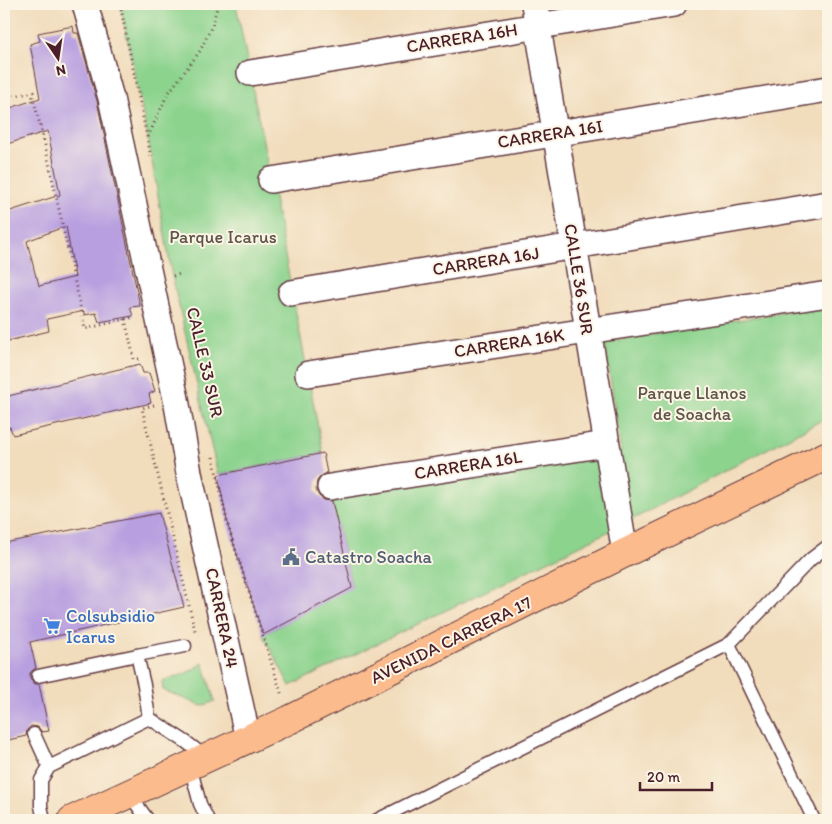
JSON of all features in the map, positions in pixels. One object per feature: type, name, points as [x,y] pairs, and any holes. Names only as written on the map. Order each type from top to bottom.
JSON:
[{"type":"main road","name":"AVENIDA CARRERA 17","points":[[72,820],[289,720],[625,553],[828,456]]},
{"type":"street","name":"CARRERA 24","points":[[85,4],[111,98],[248,739]]},
{"type":"street","name":"CARRERA 16H","points":[[250,73],[536,15],[674,4]]},
{"type":"street","name":"CALLE 36 SUR","points":[[536,15],[625,553]]},
{"type":"street","name":"CARRERA 16I","points":[[271,180],[828,88]]},
{"type":"street","name":"CARRERA 16J","points":[[292,293],[828,204]]},
{"type":"street","name":"CARRERA 16K","points":[[308,374],[828,294]]},
{"type":"street","name":"CARRERA 16L","points":[[330,487],[606,444]]},
{"type":"lane","points":[[377,820],[729,644],[811,559],[828,546]]},
{"type":"lane","points":[[729,644],[814,820]]},
{"type":"lane","points":[[38,676],[185,646]]},
{"type":"lane","points":[[137,655],[149,718],[186,742],[198,762],[200,804],[208,820]]},
{"type":"lane","points":[[44,820],[41,806],[41,780],[49,767],[149,718]]},
{"type":"lane","points":[[34,734],[49,767]]},
{"type":"lane","points":[[129,794],[148,820]]},
{"type":"path","points":[[120,4],[153,166]]},
{"type":"path","points":[[148,138],[167,95],[200,51],[212,26],[218,4]]},
{"type":"path","points":[[4,98],[34,92],[33,97],[46,145],[85,329],[140,316]]},
{"type":"path","points":[[213,454],[228,526],[289,720]]},
{"type":"green space","name":"Parque Icarus","points":[[120,4],[236,4],[323,453],[218,475],[172,276],[148,138]]},
{"type":"green space","name":"Parque Llanos de Soacha","points":[[828,305],[828,417],[620,526],[290,686],[263,635],[352,587],[331,497],[621,452],[605,342]]},
{"type":"green space","points":[[203,663],[215,701],[202,706],[163,690],[162,681],[183,674]]},
{"type":"building","points":[[73,26],[74,33],[78,33],[97,101],[140,306],[130,307],[133,316],[99,322],[96,313],[84,315],[84,311],[47,319],[49,331],[4,342],[4,213],[60,195],[48,131],[4,145],[4,110],[40,98],[30,44],[40,41],[38,33]],"holes":[[[66,226],[75,277],[39,286],[27,241]]]},
{"type":"building","points":[[140,364],[143,373],[149,373],[155,391],[149,394],[151,403],[13,435],[10,427],[4,428],[4,397]]},
{"type":"building","name":"Catastro Soacha","points":[[323,453],[327,473],[317,481],[316,490],[324,500],[332,501],[352,588],[263,635],[228,526],[218,475]]},
{"type":"building","name":"Colsubsidio Icarus","points":[[159,513],[184,607],[30,642],[36,668],[30,673],[30,678],[35,684],[39,684],[49,731],[42,732],[38,727],[31,726],[27,730],[26,736],[4,741],[4,543]]},
{"type":"place","name":"Catastro Soacha","points":[[291,557]]},
{"type":"place","name":"Colsubsidio Icarus","points":[[52,626]]}]
